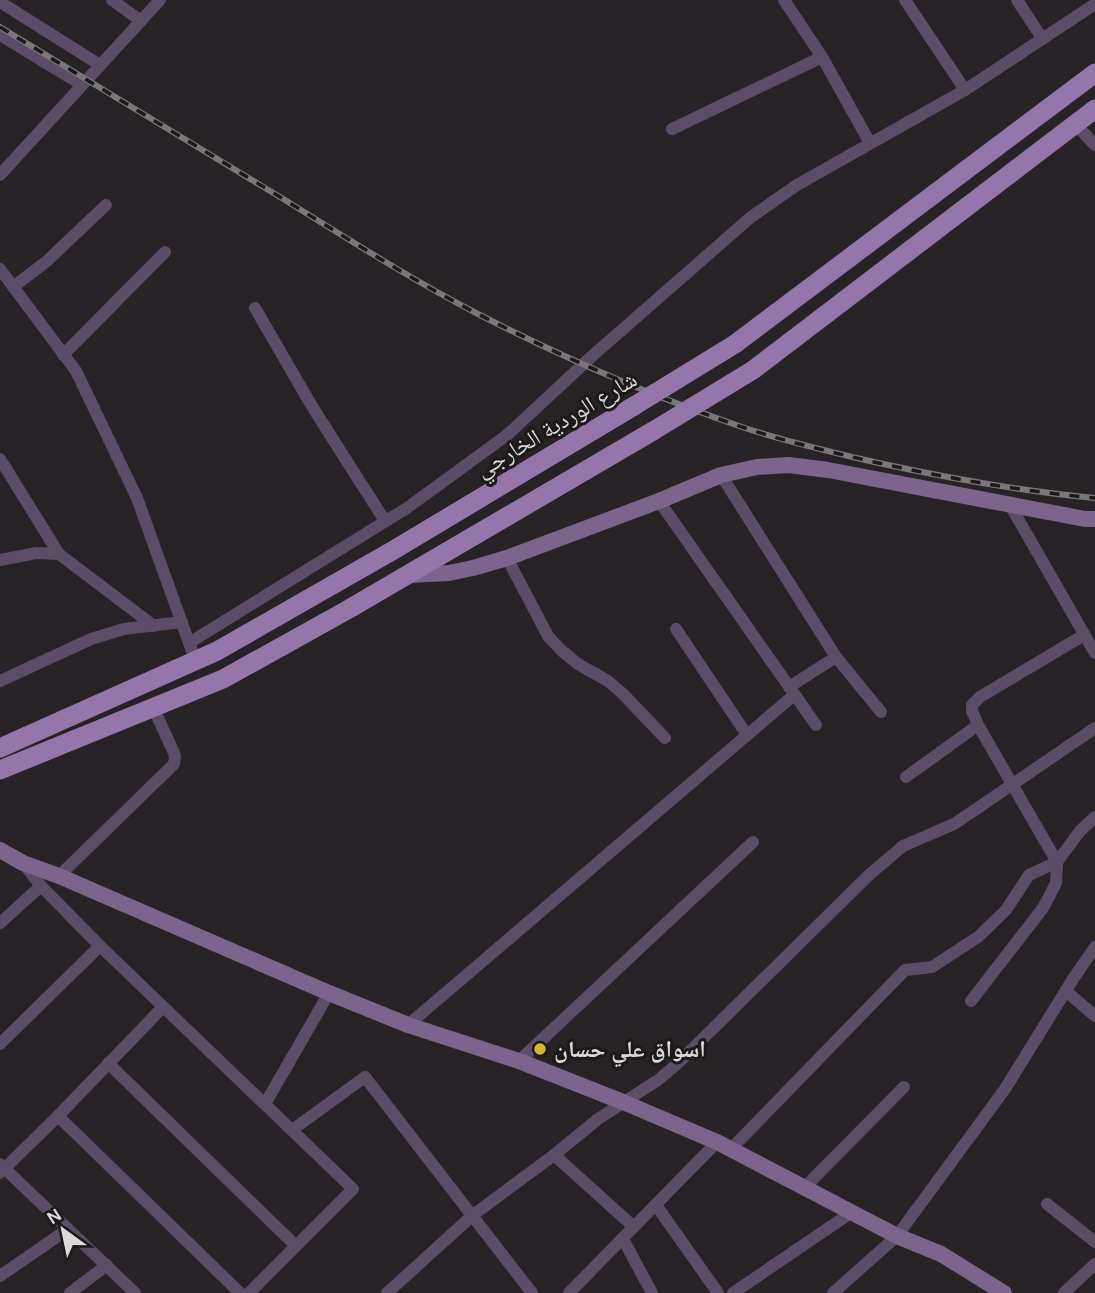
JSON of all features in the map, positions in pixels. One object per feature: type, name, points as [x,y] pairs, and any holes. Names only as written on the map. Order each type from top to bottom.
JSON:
[{"type":"main road","name":"شارع الوردية الخارجي","points":[[0,748],[161,676],[192,652],[218,651],[392,551],[736,344],[1095,73]]},
{"type":"main road","points":[[0,770],[223,679],[316,629],[653,431],[753,370],[1095,109]]},
{"type":"main road","points":[[218,651],[205,663],[204,670],[208,675],[223,679]]},
{"type":"main road","points":[[158,705],[175,689],[172,681],[161,676]]},
{"type":"street","points":[[112,0],[141,21]]},
{"type":"street","points":[[0,174],[160,0]]},
{"type":"street","points":[[784,0],[822,57],[870,143]]},
{"type":"street","points":[[905,0],[965,90]]},
{"type":"street","points":[[1017,0],[1042,38]]},
{"type":"street","points":[[0,2],[100,65]]},
{"type":"street","points":[[0,269],[76,371],[137,498],[192,652],[407,508],[506,435],[751,217],[797,186],[965,90],[1095,4]]},
{"type":"street","points":[[0,35],[82,85]]},
{"type":"street","points":[[672,129],[822,57]]},
{"type":"street","points":[[1075,124],[1095,145]]},
{"type":"street","points":[[13,287],[47,261],[106,205]]},
{"type":"street","points":[[64,355],[165,251]]},
{"type":"street","points":[[255,308],[313,408],[385,521]]},
{"type":"street","points":[[0,459],[59,554],[154,626]]},
{"type":"street","points":[[406,575],[449,573],[508,558],[721,475],[757,467],[789,465],[828,470],[1095,520]]},
{"type":"street","points":[[721,475],[836,657],[881,712]]},
{"type":"street","points":[[659,501],[816,725]]},
{"type":"street","points":[[1010,505],[1095,653]]},
{"type":"street","points":[[0,560],[36,553],[59,554]]},
{"type":"street","points":[[508,558],[548,636],[578,664],[608,681],[624,694],[666,738]]},
{"type":"street","points":[[0,681],[91,639],[124,629],[182,622]]},
{"type":"street","points":[[676,629],[747,735]]},
{"type":"street","points":[[971,1001],[1043,908],[1056,883],[1057,862],[978,725],[972,705],[975,700],[1084,635]]},
{"type":"street","points":[[408,1025],[747,735],[791,691],[836,657]]},
{"type":"street","points":[[59,876],[174,764],[174,753],[158,705]]},
{"type":"street","points":[[906,776],[978,725]]},
{"type":"street","points":[[387,1293],[473,1216],[598,1119],[676,1065],[903,846],[954,824],[1095,728]]},
{"type":"street","points":[[569,1293],[656,1205],[724,1146],[905,970],[932,967],[978,937],[1006,910],[1030,874],[1057,862],[1080,831],[1095,817]]},
{"type":"street","points":[[519,1061],[753,842]]},
{"type":"street","points":[[0,850],[23,863],[59,876],[329,993],[408,1025],[519,1061],[724,1146],[897,1236],[941,1254],[1004,1293]]},
{"type":"street","points":[[23,863],[41,886],[100,946],[353,1189],[249,1293]]},
{"type":"street","points":[[0,923],[41,886]]},
{"type":"street","points":[[0,1044],[100,946]]},
{"type":"street","points":[[833,1293],[897,1236],[1005,1089],[1095,947]]},
{"type":"street","points":[[1066,991],[1095,1016]]},
{"type":"street","points":[[265,1104],[329,993]]},
{"type":"street","points":[[135,1293],[2,1168],[58,1116],[163,1006]]},
{"type":"street","points":[[108,1063],[296,1246]]},
{"type":"street","points":[[292,1129],[365,1077],[531,1293]]},
{"type":"street","points":[[804,1187],[904,1087]]},
{"type":"street","points":[[58,1116],[240,1293]]},
{"type":"street","points":[[554,1155],[634,1227]]},
{"type":"street","points":[[656,1205],[718,1293]]},
{"type":"street","points":[[1047,1205],[1095,1242]]},
{"type":"street","points":[[733,1293],[852,1212]]},
{"type":"street","points":[[0,1276],[68,1228]]},
{"type":"street","points":[[623,1239],[652,1293]]},
{"type":"street","points":[[70,1293],[107,1265]]},
{"type":"street","points":[[1064,1293],[1095,1265]]},
{"type":"railway","points":[[0,27],[428,287],[510,330],[610,376],[711,416],[809,447],[956,479],[1095,498]]},
{"type":"place","name":"اسواق علي حسان","points":[[540,1049]]}]
